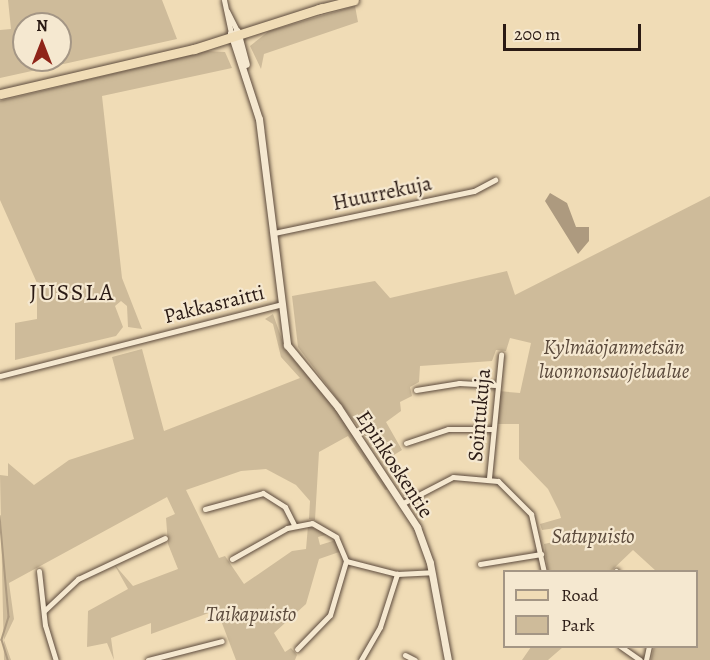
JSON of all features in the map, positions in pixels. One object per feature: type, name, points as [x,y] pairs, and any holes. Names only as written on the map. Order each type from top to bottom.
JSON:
[{"type":"main road","points":[[0,94],[144,60],[354,0]]},
{"type":"street","points":[[224,0],[235,34]]},
{"type":"street","name":"Pakkasraitti","points":[[0,376],[282,304],[259,119],[235,34]]},
{"type":"street","name":"Huurrekuja","points":[[274,233],[474,191],[495,180]]},
{"type":"street","name":"Epinkoskentie","points":[[282,304],[289,350],[338,407],[403,503],[432,572],[448,660]]},
{"type":"street","name":"Sointukuja","points":[[489,478],[495,385],[501,355]]},
{"type":"street","points":[[416,390],[495,385]]},
{"type":"street","points":[[406,443],[448,429],[493,429]]},
{"type":"street","points":[[403,503],[448,478],[489,478],[525,504],[544,570]]},
{"type":"street","points":[[205,509],[263,493],[284,505],[294,525]]},
{"type":"street","points":[[232,559],[294,525],[326,528],[340,542],[346,561],[330,615],[297,649]]},
{"type":"street","points":[[44,611],[78,579],[165,538]]},
{"type":"street","points":[[480,564],[541,554]]},
{"type":"street","points":[[346,561],[397,574],[432,572]]},
{"type":"street","points":[[39,571],[44,611],[56,660]]},
{"type":"street","points":[[360,660],[383,620],[397,574]]},
{"type":"street","points":[[148,660],[222,641]]},
{"type":"street","points":[[623,648],[640,660]]},
{"type":"street","points":[[405,655],[415,660]]},
{"type":"green space","points":[[8,0],[162,0],[177,39],[72,62],[72,12],[12,12],[12,72],[27,72],[0,78],[0,30],[11,29]]},
{"type":"green space","points":[[355,6],[358,22],[264,54],[261,69],[250,46],[269,31]]},
{"type":"green space","points":[[207,51],[225,52],[232,68],[102,96],[122,278],[142,329],[128,327],[127,306],[121,301],[115,306],[123,327],[116,336],[15,360],[15,323],[37,319],[37,283],[0,200],[0,101]]},
{"type":"green space","points":[[710,196],[710,660],[651,660],[654,648],[698,648],[698,570],[655,570],[633,550],[612,570],[548,570],[544,544],[558,541],[556,528],[542,530],[540,524],[561,518],[559,511],[548,489],[519,459],[519,424],[497,424],[498,391],[520,393],[531,343],[510,338],[506,351],[496,350],[492,361],[420,366],[419,382],[410,387],[412,396],[400,402],[401,411],[386,422],[402,450],[384,461],[298,347],[292,296],[375,281],[390,298],[507,271],[515,295]]},
{"type":"green space","name":"Taikapuisto","points":[[273,314],[286,351],[336,408],[390,489],[385,490],[348,436],[319,452],[315,520],[309,519],[310,501],[296,485],[266,469],[241,471],[186,490],[219,558],[225,556],[244,584],[292,551],[306,549],[308,526],[329,534],[318,537],[320,545],[336,540],[342,551],[319,559],[306,604],[274,633],[285,652],[291,648],[297,655],[295,660],[236,660],[217,610],[151,634],[151,623],[111,638],[114,660],[107,643],[87,647],[88,611],[128,589],[114,564],[133,586],[178,569],[168,544],[166,518],[175,514],[167,497],[9,583],[14,619],[4,640],[11,660],[4,660],[0,475],[8,476],[8,463],[34,485],[69,460],[134,439],[112,357],[142,349],[164,431],[300,378],[281,357],[273,324],[265,319]]},
{"type":"green space","points":[[530,648],[562,648],[548,660],[522,660]]},
{"type":"shaded area","points":[[550,193],[567,203],[576,227],[589,227],[589,241],[578,254],[545,201]]},
{"type":"waterway","points":[[0,516],[9,617],[2,640],[8,660]]},
{"type":"district","name":"JUSSLA","points":[[72,293]]},
{"type":"park label","name":"Kylmäojanmetsän luonnonsuojelualue","points":[[614,359]]},
{"type":"park label","name":"Satupuisto","points":[[593,536]]}]
